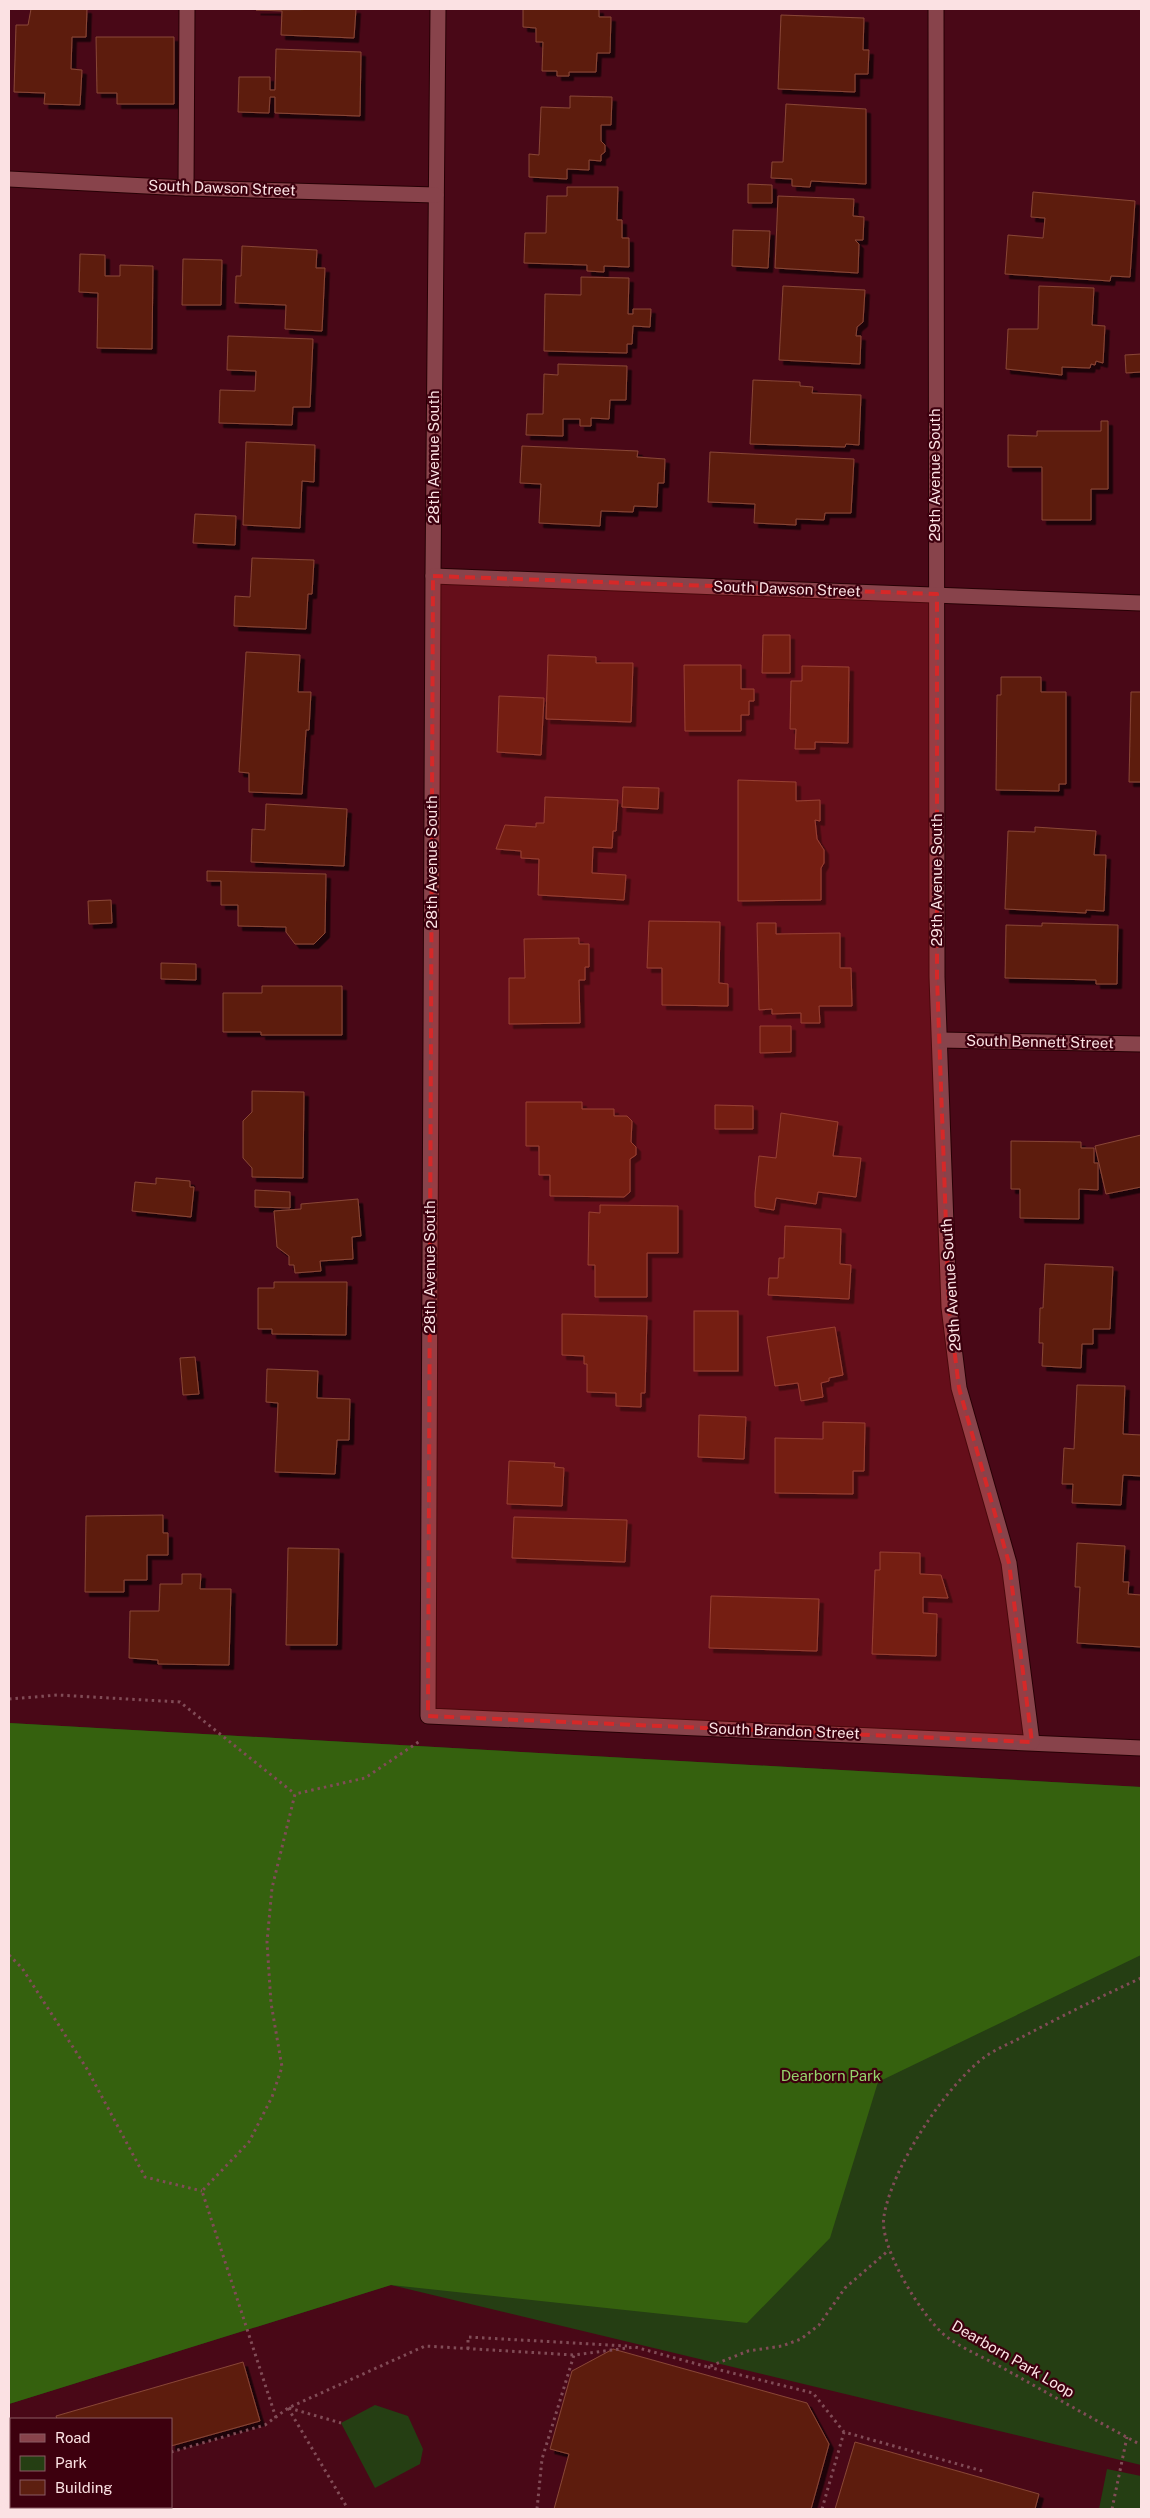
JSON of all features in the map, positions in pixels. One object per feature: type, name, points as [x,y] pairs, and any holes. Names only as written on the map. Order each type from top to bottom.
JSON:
[{"type":"street","points":[[186,188],[187,9]]},
{"type":"street","name":"28th Avenue South","points":[[428,1716],[433,576],[438,9]]},
{"type":"street","name":"29th Avenue South","points":[[936,9],[937,948],[949,1307],[959,1388],[1009,1563],[1032,1742]]},
{"type":"street","name":"South Dawson Street","points":[[9,179],[186,188],[436,195]]},
{"type":"street","name":"South Dawson Street","points":[[433,576],[1141,603]]},
{"type":"street","name":"South Bennett Street","points":[[940,1040],[1141,1044]]},
{"type":"street","name":"South Brandon Street","points":[[428,1716],[1141,1748]]},
{"type":"path","points":[[9,1699],[58,1695],[180,1702],[294,1794]]},
{"type":"path","points":[[294,1794],[365,1778],[456,1717]]},
{"type":"path","points":[[202,2191],[249,2142],[272,2097],[282,2067],[271,2003],[267,1942],[272,1888],[294,1794]]},
{"type":"path","points":[[9,1955],[22,1968],[87,2069],[145,2176],[202,2191]]},
{"type":"path","name":"Dearborn Park Loop","points":[[1141,1978],[1057,2018],[987,2056],[968,2073],[936,2111],[915,2143],[894,2181],[883,2217],[889,2250],[914,2299],[946,2336],[1141,2445]]},
{"type":"path","points":[[202,2191],[276,2418]]},
{"type":"path","points":[[708,2367],[748,2350],[782,2346],[801,2339],[819,2325],[845,2288],[889,2250]]},
{"type":"path","points":[[468,2349],[468,2337],[635,2347],[813,2393],[844,2432],[986,2472]]},
{"type":"path","points":[[172,2452],[265,2425],[288,2408],[425,2346],[574,2355],[635,2347]]},
{"type":"path","points":[[537,2509],[542,2459],[574,2355]]},
{"type":"path","points":[[288,2408],[341,2423]]},
{"type":"path","points":[[288,2408],[348,2509]]},
{"type":"path","points":[[822,2509],[844,2432]]},
{"type":"path","points":[[1112,2509],[1127,2437]]},
{"type":"highlighted area","points":[[433,576],[937,594],[937,977],[949,1307],[959,1388],[1009,1563],[1032,1742],[428,1716]]},
{"type":"green space","name":"Dearborn Park","points":[[9,1723],[1141,1787],[1141,2465],[391,2285],[9,2404]]},
{"type":"green space","name":"Dearborn Park","points":[[9,1723],[1141,1787],[1141,1955],[878,2082],[830,2238],[747,2323],[391,2285],[9,2404]]},
{"type":"green space","points":[[375,2405],[408,2416],[423,2449],[420,2464],[375,2488],[341,2423]]},
{"type":"green space","points":[[1107,2469],[1141,2476],[1141,2509],[1099,2509]]},
{"type":"building","points":[[31,9],[87,9],[86,37],[72,37],[71,69],[82,70],[80,105],[44,104],[45,93],[14,92],[16,25],[28,25]]},
{"type":"building","points":[[356,9],[354,38],[281,35],[282,11],[256,10]]},
{"type":"building","points":[[523,9],[599,9],[599,17],[611,17],[610,53],[597,53],[596,72],[569,72],[569,76],[557,76],[557,71],[542,71],[543,42],[536,42],[536,28],[523,27]]},
{"type":"building","points":[[781,15],[864,18],[863,50],[869,50],[868,74],[855,74],[855,92],[778,89]]},
{"type":"building","points":[[96,37],[174,37],[174,104],[117,104],[117,93],[97,93]]},
{"type":"building","points":[[276,49],[361,52],[360,116],[275,113],[275,97],[270,97],[269,113],[238,112],[239,77],[270,77],[270,90],[275,90]]},
{"type":"building","points":[[570,96],[612,97],[611,125],[601,125],[601,141],[605,145],[605,152],[601,155],[601,161],[589,160],[589,170],[567,169],[567,179],[529,177],[529,154],[539,155],[541,107],[570,108]]},
{"type":"building","points":[[786,104],[866,109],[866,184],[811,181],[810,187],[792,186],[792,179],[771,178],[772,162],[783,162]]},
{"type":"building","points":[[748,184],[772,185],[772,203],[748,203]]},
{"type":"building","points":[[567,187],[618,187],[617,220],[622,220],[622,238],[629,238],[629,267],[604,266],[604,272],[587,271],[587,265],[524,263],[525,233],[546,233],[547,196],[567,196]]},
{"type":"building","points":[[1033,192],[1135,201],[1130,277],[1111,276],[1110,281],[1005,274],[1008,235],[1043,238],[1045,218],[1031,217]]},
{"type":"building","points":[[778,196],[854,199],[853,216],[864,217],[863,240],[855,240],[859,244],[858,273],[775,268]]},
{"type":"building","points":[[733,230],[770,231],[768,268],[732,266]]},
{"type":"building","points":[[242,246],[317,250],[316,268],[325,268],[322,331],[285,329],[286,305],[235,303],[236,276],[241,276]]},
{"type":"building","points":[[80,254],[105,255],[105,276],[120,276],[120,265],[153,266],[152,349],[97,348],[98,293],[79,292]]},
{"type":"building","points":[[183,259],[222,260],[221,305],[182,305]]},
{"type":"building","points":[[581,277],[629,278],[628,314],[633,314],[633,309],[651,309],[650,327],[633,326],[632,344],[627,344],[627,353],[544,351],[545,294],[581,295]]},
{"type":"building","points":[[783,286],[865,290],[863,322],[857,327],[856,336],[861,336],[860,364],[779,360]]},
{"type":"building","points":[[1039,286],[1094,288],[1092,325],[1105,326],[1103,363],[1096,361],[1095,365],[1091,364],[1090,368],[1062,367],[1062,375],[1006,369],[1008,329],[1038,329]]},
{"type":"building","points":[[228,336],[313,339],[310,407],[293,407],[292,425],[219,423],[220,390],[255,391],[256,371],[227,370]]},
{"type":"building","points":[[1141,354],[1141,372],[1126,373],[1125,355]]},
{"type":"building","points":[[558,364],[627,366],[626,400],[610,400],[609,419],[591,418],[591,426],[580,426],[580,419],[563,419],[563,436],[526,435],[527,414],[543,414],[544,374],[558,375]]},
{"type":"building","points":[[753,380],[800,382],[800,386],[813,387],[812,393],[861,395],[859,445],[846,444],[845,447],[750,444]]},
{"type":"building","points":[[1101,421],[1108,421],[1108,489],[1091,489],[1091,520],[1042,520],[1042,467],[1008,467],[1008,435],[1037,436],[1037,431],[1101,431]]},
{"type":"building","points":[[246,442],[315,445],[314,482],[302,481],[300,528],[243,525]]},
{"type":"building","points":[[522,446],[638,451],[637,457],[665,459],[664,483],[658,483],[657,507],[634,506],[633,512],[601,511],[600,526],[539,523],[541,484],[520,483]]},
{"type":"building","points":[[710,452],[854,459],[851,513],[825,513],[824,520],[796,519],[796,525],[754,523],[755,504],[708,502]]},
{"type":"building","points":[[195,514],[236,516],[235,545],[193,543]]},
{"type":"building","points":[[252,558],[314,560],[312,594],[308,594],[306,629],[234,626],[235,596],[250,597]]},
{"type":"building","points":[[763,635],[790,635],[790,673],[762,673]]},
{"type":"building","points":[[246,652],[300,655],[298,692],[311,692],[309,730],[306,730],[302,794],[249,792],[249,773],[239,772]]},
{"type":"building","points":[[548,655],[596,657],[596,663],[633,663],[631,722],[546,719]]},
{"type":"building","points":[[684,665],[741,665],[741,689],[754,689],[754,701],[749,701],[749,715],[741,715],[741,731],[685,731]]},
{"type":"building","points":[[802,666],[849,667],[848,743],[815,742],[815,749],[795,749],[796,729],[790,729],[791,681],[802,681]]},
{"type":"building","points":[[1001,677],[1041,677],[1041,692],[1066,692],[1066,784],[1059,784],[1059,791],[996,790],[997,695],[1001,695]]},
{"type":"building","points":[[1131,692],[1141,692],[1141,782],[1129,782]]},
{"type":"building","points":[[499,696],[544,698],[541,755],[497,752]]},
{"type":"building","points":[[738,780],[796,782],[796,801],[820,800],[820,821],[815,820],[817,839],[824,850],[824,863],[821,868],[821,900],[738,901]]},
{"type":"building","points":[[623,787],[659,788],[658,809],[622,807]]},
{"type":"building","points":[[545,797],[618,800],[616,831],[613,831],[612,848],[593,847],[592,873],[626,875],[624,900],[538,895],[539,859],[521,858],[521,851],[496,849],[505,825],[536,827],[536,823],[544,823]]},
{"type":"building","points":[[266,804],[347,809],[344,866],[251,862],[252,829],[265,830]]},
{"type":"building","points":[[1035,827],[1096,831],[1094,855],[1106,855],[1104,911],[1086,910],[1086,913],[1005,909],[1008,831],[1035,832]]},
{"type":"building","points":[[207,871],[326,874],[325,933],[314,944],[295,944],[286,932],[286,927],[238,926],[238,905],[221,905],[221,881],[207,881]]},
{"type":"building","points":[[111,900],[112,923],[89,924],[88,901]]},
{"type":"building","points":[[649,921],[720,922],[719,983],[728,984],[728,1006],[662,1005],[662,968],[647,968]]},
{"type":"building","points":[[757,923],[776,923],[776,934],[840,933],[840,968],[851,968],[852,1006],[819,1006],[820,1023],[801,1023],[801,1013],[772,1014],[772,1009],[759,1010]]},
{"type":"building","points":[[1042,923],[1118,925],[1117,984],[1096,984],[1096,980],[1005,978],[1006,925],[1042,926]]},
{"type":"building","points":[[579,938],[579,944],[589,944],[589,967],[585,967],[585,980],[579,980],[580,1023],[509,1024],[509,978],[525,978],[524,939]]},
{"type":"building","points":[[161,963],[196,964],[196,980],[161,979]]},
{"type":"building","points":[[262,986],[342,986],[342,1035],[261,1035],[261,1032],[223,1032],[223,993],[262,993]]},
{"type":"building","points":[[760,1026],[791,1026],[791,1052],[760,1053]]},
{"type":"building","points":[[252,1091],[304,1092],[303,1178],[252,1177],[252,1168],[243,1158],[243,1121],[252,1112]]},
{"type":"building","points":[[526,1102],[582,1102],[582,1109],[614,1109],[614,1116],[627,1116],[632,1121],[631,1142],[636,1147],[636,1155],[630,1159],[630,1192],[624,1197],[550,1196],[550,1175],[539,1175],[539,1146],[526,1146]]},
{"type":"building","points":[[715,1105],[753,1106],[753,1129],[715,1129]]},
{"type":"building","points":[[781,1113],[838,1122],[833,1156],[861,1158],[856,1197],[818,1192],[816,1204],[776,1198],[774,1210],[755,1207],[759,1156],[776,1158]]},
{"type":"building","points":[[1141,1135],[1141,1187],[1106,1194],[1095,1146]]},
{"type":"building","points":[[1011,1141],[1081,1142],[1081,1148],[1094,1148],[1094,1163],[1098,1163],[1098,1190],[1079,1189],[1079,1219],[1020,1218],[1020,1189],[1011,1189]]},
{"type":"building","points":[[156,1178],[190,1181],[190,1187],[194,1187],[191,1217],[132,1211],[135,1182],[156,1184]]},
{"type":"building","points":[[255,1190],[290,1192],[290,1208],[255,1207]]},
{"type":"building","points":[[358,1199],[361,1236],[352,1237],[353,1259],[320,1261],[321,1271],[295,1273],[294,1265],[289,1265],[289,1256],[277,1247],[274,1211],[301,1209],[301,1204]]},
{"type":"building","points":[[600,1205],[678,1206],[678,1253],[647,1253],[647,1297],[595,1297],[595,1265],[588,1265],[589,1212],[600,1213]]},
{"type":"building","points":[[785,1226],[841,1229],[840,1264],[851,1265],[849,1299],[768,1295],[769,1278],[778,1278],[779,1258],[784,1258]]},
{"type":"building","points":[[1045,1264],[1113,1267],[1110,1329],[1093,1329],[1093,1344],[1082,1344],[1081,1368],[1042,1366],[1043,1343],[1039,1343],[1040,1308],[1043,1308]]},
{"type":"building","points":[[274,1282],[347,1282],[346,1335],[272,1334],[272,1329],[258,1329],[258,1288],[274,1288]]},
{"type":"building","points":[[694,1311],[738,1311],[738,1371],[694,1371]]},
{"type":"building","points":[[562,1314],[647,1316],[645,1393],[641,1393],[641,1407],[616,1406],[616,1393],[587,1392],[587,1364],[584,1364],[584,1356],[562,1355]]},
{"type":"building","points":[[835,1327],[843,1375],[829,1378],[829,1381],[821,1383],[823,1397],[801,1401],[798,1383],[775,1386],[767,1337]]},
{"type":"building","points":[[195,1357],[199,1394],[183,1395],[180,1358]]},
{"type":"building","points":[[267,1369],[318,1371],[317,1398],[350,1399],[349,1440],[337,1440],[335,1474],[275,1472],[278,1403],[266,1402]]},
{"type":"building","points":[[1077,1385],[1125,1386],[1123,1434],[1141,1435],[1141,1476],[1123,1475],[1121,1505],[1072,1503],[1073,1484],[1062,1484],[1064,1448],[1074,1449]]},
{"type":"building","points":[[699,1415],[746,1417],[744,1459],[698,1457]]},
{"type":"building","points":[[823,1422],[865,1423],[864,1471],[853,1471],[853,1494],[775,1493],[775,1438],[823,1439]]},
{"type":"building","points":[[509,1461],[555,1463],[554,1467],[564,1468],[562,1506],[507,1504]]},
{"type":"building","points":[[163,1515],[163,1533],[168,1533],[168,1555],[147,1555],[147,1580],[124,1580],[124,1592],[85,1592],[86,1516]]},
{"type":"building","points":[[514,1517],[627,1520],[625,1562],[512,1558]]},
{"type":"building","points":[[1077,1543],[1125,1546],[1123,1582],[1129,1582],[1128,1594],[1141,1595],[1141,1647],[1077,1643],[1080,1587],[1075,1587]]},
{"type":"building","points":[[288,1548],[339,1549],[337,1645],[286,1645]]},
{"type":"building","points":[[880,1552],[920,1553],[920,1574],[941,1575],[948,1598],[923,1597],[923,1613],[937,1614],[936,1656],[872,1654],[875,1570],[880,1570]]},
{"type":"building","points":[[182,1574],[201,1574],[200,1589],[231,1589],[229,1665],[158,1664],[158,1660],[129,1658],[130,1611],[159,1611],[160,1584],[182,1584]]},
{"type":"building","points":[[711,1596],[819,1599],[817,1651],[709,1648]]},
{"type":"building","points":[[613,2349],[807,2403],[829,2444],[811,2509],[554,2509],[569,2454],[550,2449],[572,2371]]},
{"type":"building","points":[[243,2362],[260,2421],[172,2446],[172,2418],[57,2418],[56,2416]]},
{"type":"building","points":[[855,2442],[1039,2494],[1035,2509],[835,2509]]}]
